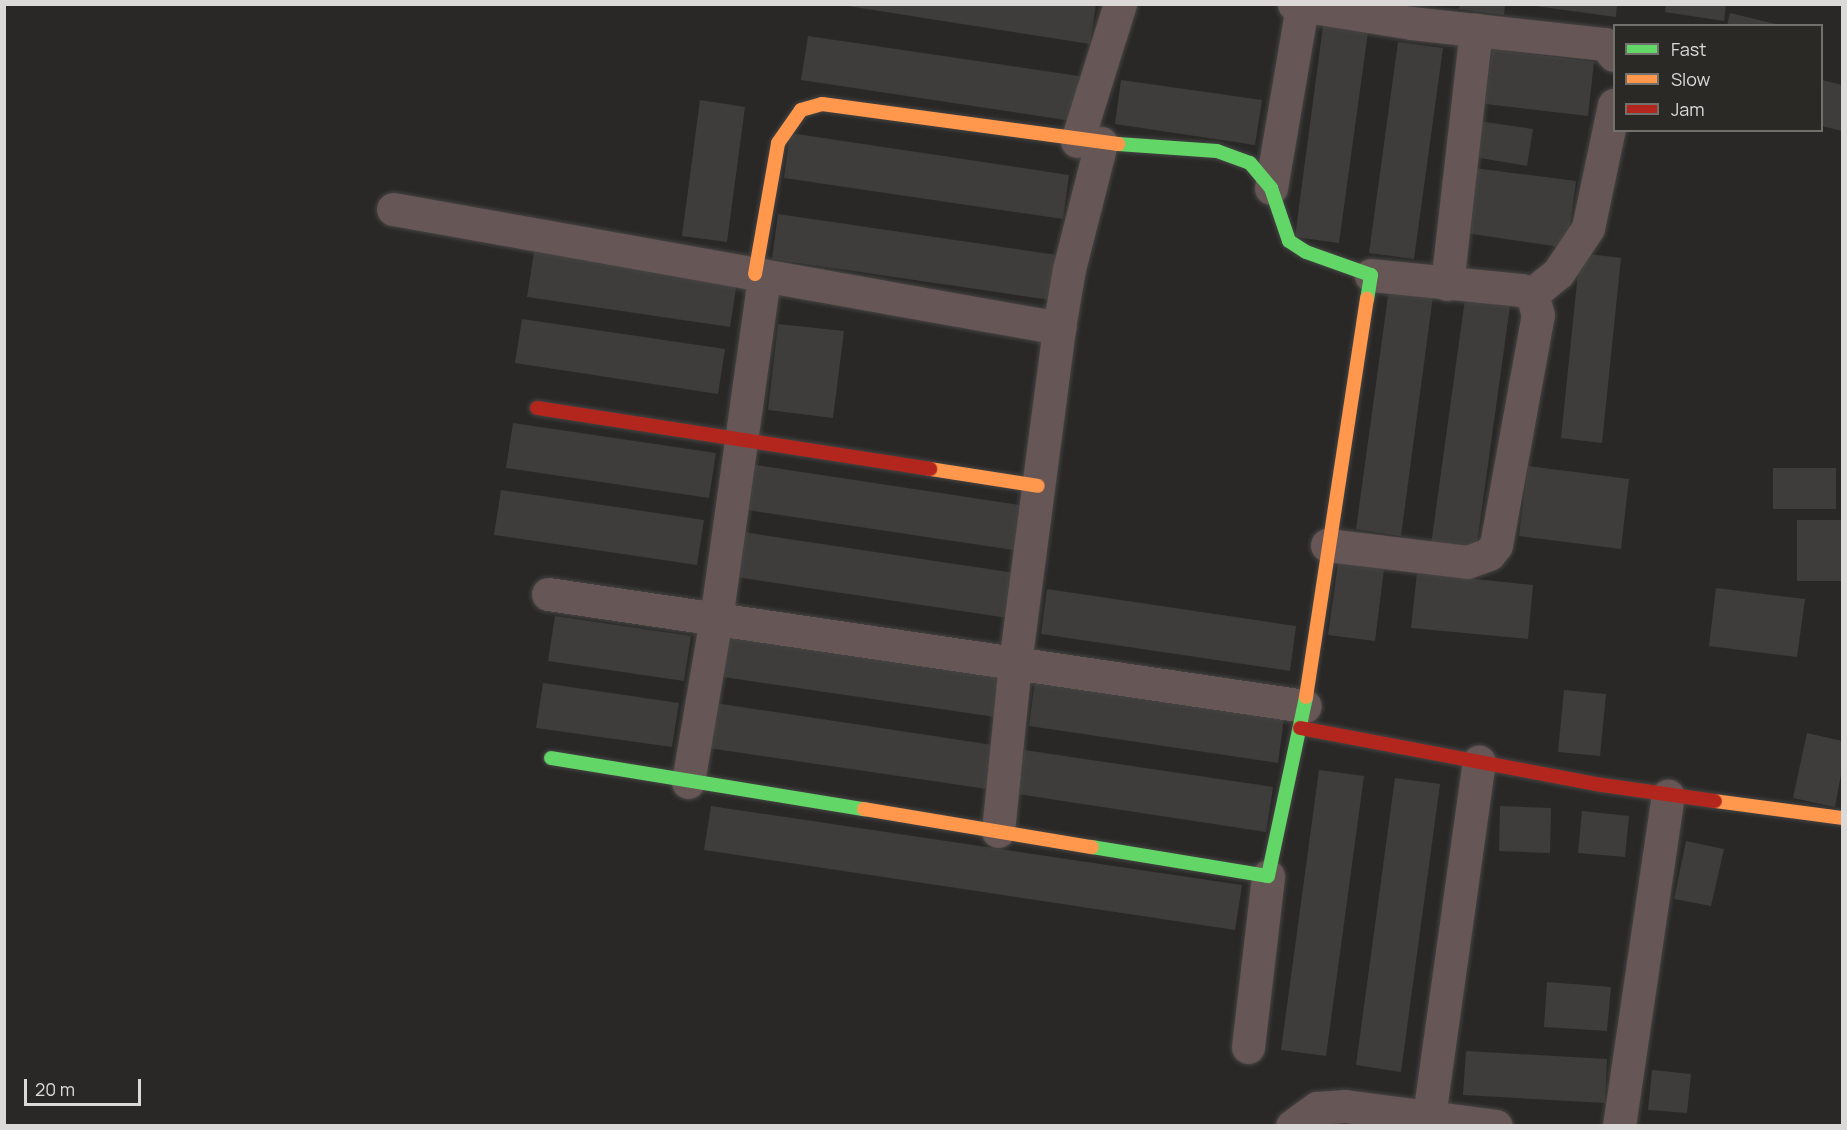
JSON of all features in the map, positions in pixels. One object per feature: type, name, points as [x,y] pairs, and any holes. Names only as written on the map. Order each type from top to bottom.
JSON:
[{"type":"street","points":[[998,831],[1015,663],[1059,328],[1089,142],[1120,4]]},
{"type":"street","points":[[1271,188],[1298,5],[1438,15],[1476,30],[1605,44],[1613,53]]},
{"type":"street","points":[[1447,284],[1476,30]]},
{"type":"street","points":[[688,782],[716,619],[778,143],[801,110],[822,104],[1089,142],[1217,150],[1250,163],[1271,188],[1289,241],[1306,252],[1371,275],[1532,294],[1558,273],[1588,228],[1613,110]]},
{"type":"street","points":[[393,209],[1059,328]]},
{"type":"street","points":[[1248,1047],[1268,876],[1303,717],[1327,546],[1371,275]]},
{"type":"street","points":[[1327,546],[1467,562],[1489,555],[1496,546],[1538,315],[1532,294]]},
{"type":"street","points":[[537,408],[1038,486]]},
{"type":"street","points":[[548,594],[1015,663],[1303,717],[1479,762],[1668,796],[1842,818]]},
{"type":"street","points":[[551,758],[1268,876]]},
{"type":"street","points":[[1429,1116],[1479,762]]},
{"type":"street","points":[[1619,1125],[1668,796]]},
{"type":"street","points":[[1292,1125],[1317,1108],[1335,1107],[1496,1125]]},
{"type":"building","points":[[835,4],[1096,4],[1090,44]]},
{"type":"building","points":[[1460,4],[1505,4],[1504,15],[1459,9]]},
{"type":"building","points":[[1521,4],[1617,4],[1616,17]]},
{"type":"building","points":[[1666,4],[1726,4],[1724,21],[1665,12]]},
{"type":"building","points":[[1730,13],[1776,24],[1727,24]]},
{"type":"building","points":[[1323,26],[1368,32],[1339,243],[1295,237]]},
{"type":"building","points":[[808,36],[1086,77],[1079,122],[801,80]]},
{"type":"building","points":[[1398,42],[1443,48],[1414,259],[1369,253]]},
{"type":"building","points":[[1492,49],[1594,62],[1588,116],[1485,104]]},
{"type":"building","points":[[1121,80],[1262,100],[1255,145],[1115,124]]},
{"type":"building","points":[[1823,80],[1842,85],[1842,131],[1823,126]]},
{"type":"building","points":[[700,100],[745,107],[727,242],[682,236]]},
{"type":"building","points":[[1479,121],[1533,129],[1527,166],[1474,157]]},
{"type":"building","points":[[790,133],[1069,175],[1063,219],[784,178]]},
{"type":"building","points":[[1474,168],[1576,181],[1567,248],[1465,233]]},
{"type":"building","points":[[778,214],[1057,255],[1050,300],[772,259]]},
{"type":"building","points":[[534,252],[737,282],[730,327],[527,297]]},
{"type":"building","points":[[1580,253],[1621,258],[1602,443],[1561,438]]},
{"type":"building","points":[[1389,289],[1433,296],[1401,536],[1356,529]]},
{"type":"building","points":[[1465,299],[1510,306],[1476,551],[1431,545]]},
{"type":"building","points":[[522,319],[725,349],[718,394],[515,363]]},
{"type":"building","points":[[778,324],[844,331],[833,418],[768,410]]},
{"type":"building","points":[[513,423],[716,453],[709,498],[506,468]]},
{"type":"building","points":[[749,464],[1027,506],[1020,551],[741,509]]},
{"type":"building","points":[[1528,466],[1629,479],[1621,549],[1519,536]]},
{"type":"building","points":[[1773,468],[1836,468],[1836,509],[1773,509]]},
{"type":"building","points":[[501,490],[704,520],[697,565],[494,535]]},
{"type":"building","points":[[1797,520],[1842,520],[1842,581],[1797,581]]},
{"type":"building","points":[[736,531],[1015,573],[1008,618],[729,576]]},
{"type":"building","points":[[1338,563],[1384,569],[1375,641],[1328,635]]},
{"type":"building","points":[[1417,573],[1533,585],[1528,639],[1411,628]]},
{"type":"building","points":[[1716,588],[1805,599],[1797,657],[1709,646]]},
{"type":"building","points":[[1047,589],[1296,626],[1290,671],[1041,634]]},
{"type":"building","points":[[555,616],[691,636],[684,681],[548,661]]},
{"type":"building","points":[[724,631],[1002,673],[995,717],[716,676]]},
{"type":"building","points":[[1035,681],[1284,718],[1278,763],[1029,726]]},
{"type":"building","points":[[543,683],[679,703],[672,747],[536,728]]},
{"type":"building","points":[[1564,690],[1606,694],[1600,756],[1558,752]]},
{"type":"building","points":[[715,703],[993,745],[987,789],[708,748]]},
{"type":"building","points":[[1807,733],[1842,741],[1842,769],[1835,807],[1793,798]]},
{"type":"building","points":[[1024,750],[1273,787],[1266,832],[1017,794]]},
{"type":"building","points":[[1319,770],[1364,776],[1326,1056],[1281,1050]]},
{"type":"building","points":[[1395,778],[1440,784],[1401,1072],[1356,1065]]},
{"type":"building","points":[[711,806],[1242,885],[1235,930],[704,850]]},
{"type":"building","points":[[1500,806],[1551,808],[1550,853],[1499,851]]},
{"type":"building","points":[[1582,811],[1629,816],[1625,857],[1578,853]]},
{"type":"building","points":[[1686,841],[1724,849],[1711,906],[1674,899]]},
{"type":"building","points":[[1547,982],[1611,987],[1607,1031],[1544,1027]]},
{"type":"building","points":[[1466,1051],[1607,1059],[1605,1103],[1463,1095]]},
{"type":"building","points":[[1652,1070],[1691,1074],[1687,1113],[1648,1110]]},
{"type":"traffic: fast","points":[[1118,144],[1217,151],[1250,163],[1271,188],[1289,241],[1306,252],[1371,275],[1367,299]]},
{"type":"traffic: fast","points":[[1092,847],[1268,876],[1306,697]]},
{"type":"traffic: fast","points":[[551,758],[864,809]]},
{"type":"traffic: slow","points":[[755,274],[778,143],[801,110],[822,104],[1118,144]]},
{"type":"traffic: slow","points":[[1306,697],[1367,299]]},
{"type":"traffic: slow","points":[[930,469],[1038,486]]},
{"type":"traffic: slow","points":[[1715,801],[1842,818]]},
{"type":"traffic: slow","points":[[864,809],[1092,847]]},
{"type":"traffic: jam","points":[[537,408],[930,469]]},
{"type":"traffic: jam","points":[[1300,728],[1602,785],[1715,801]]}]
